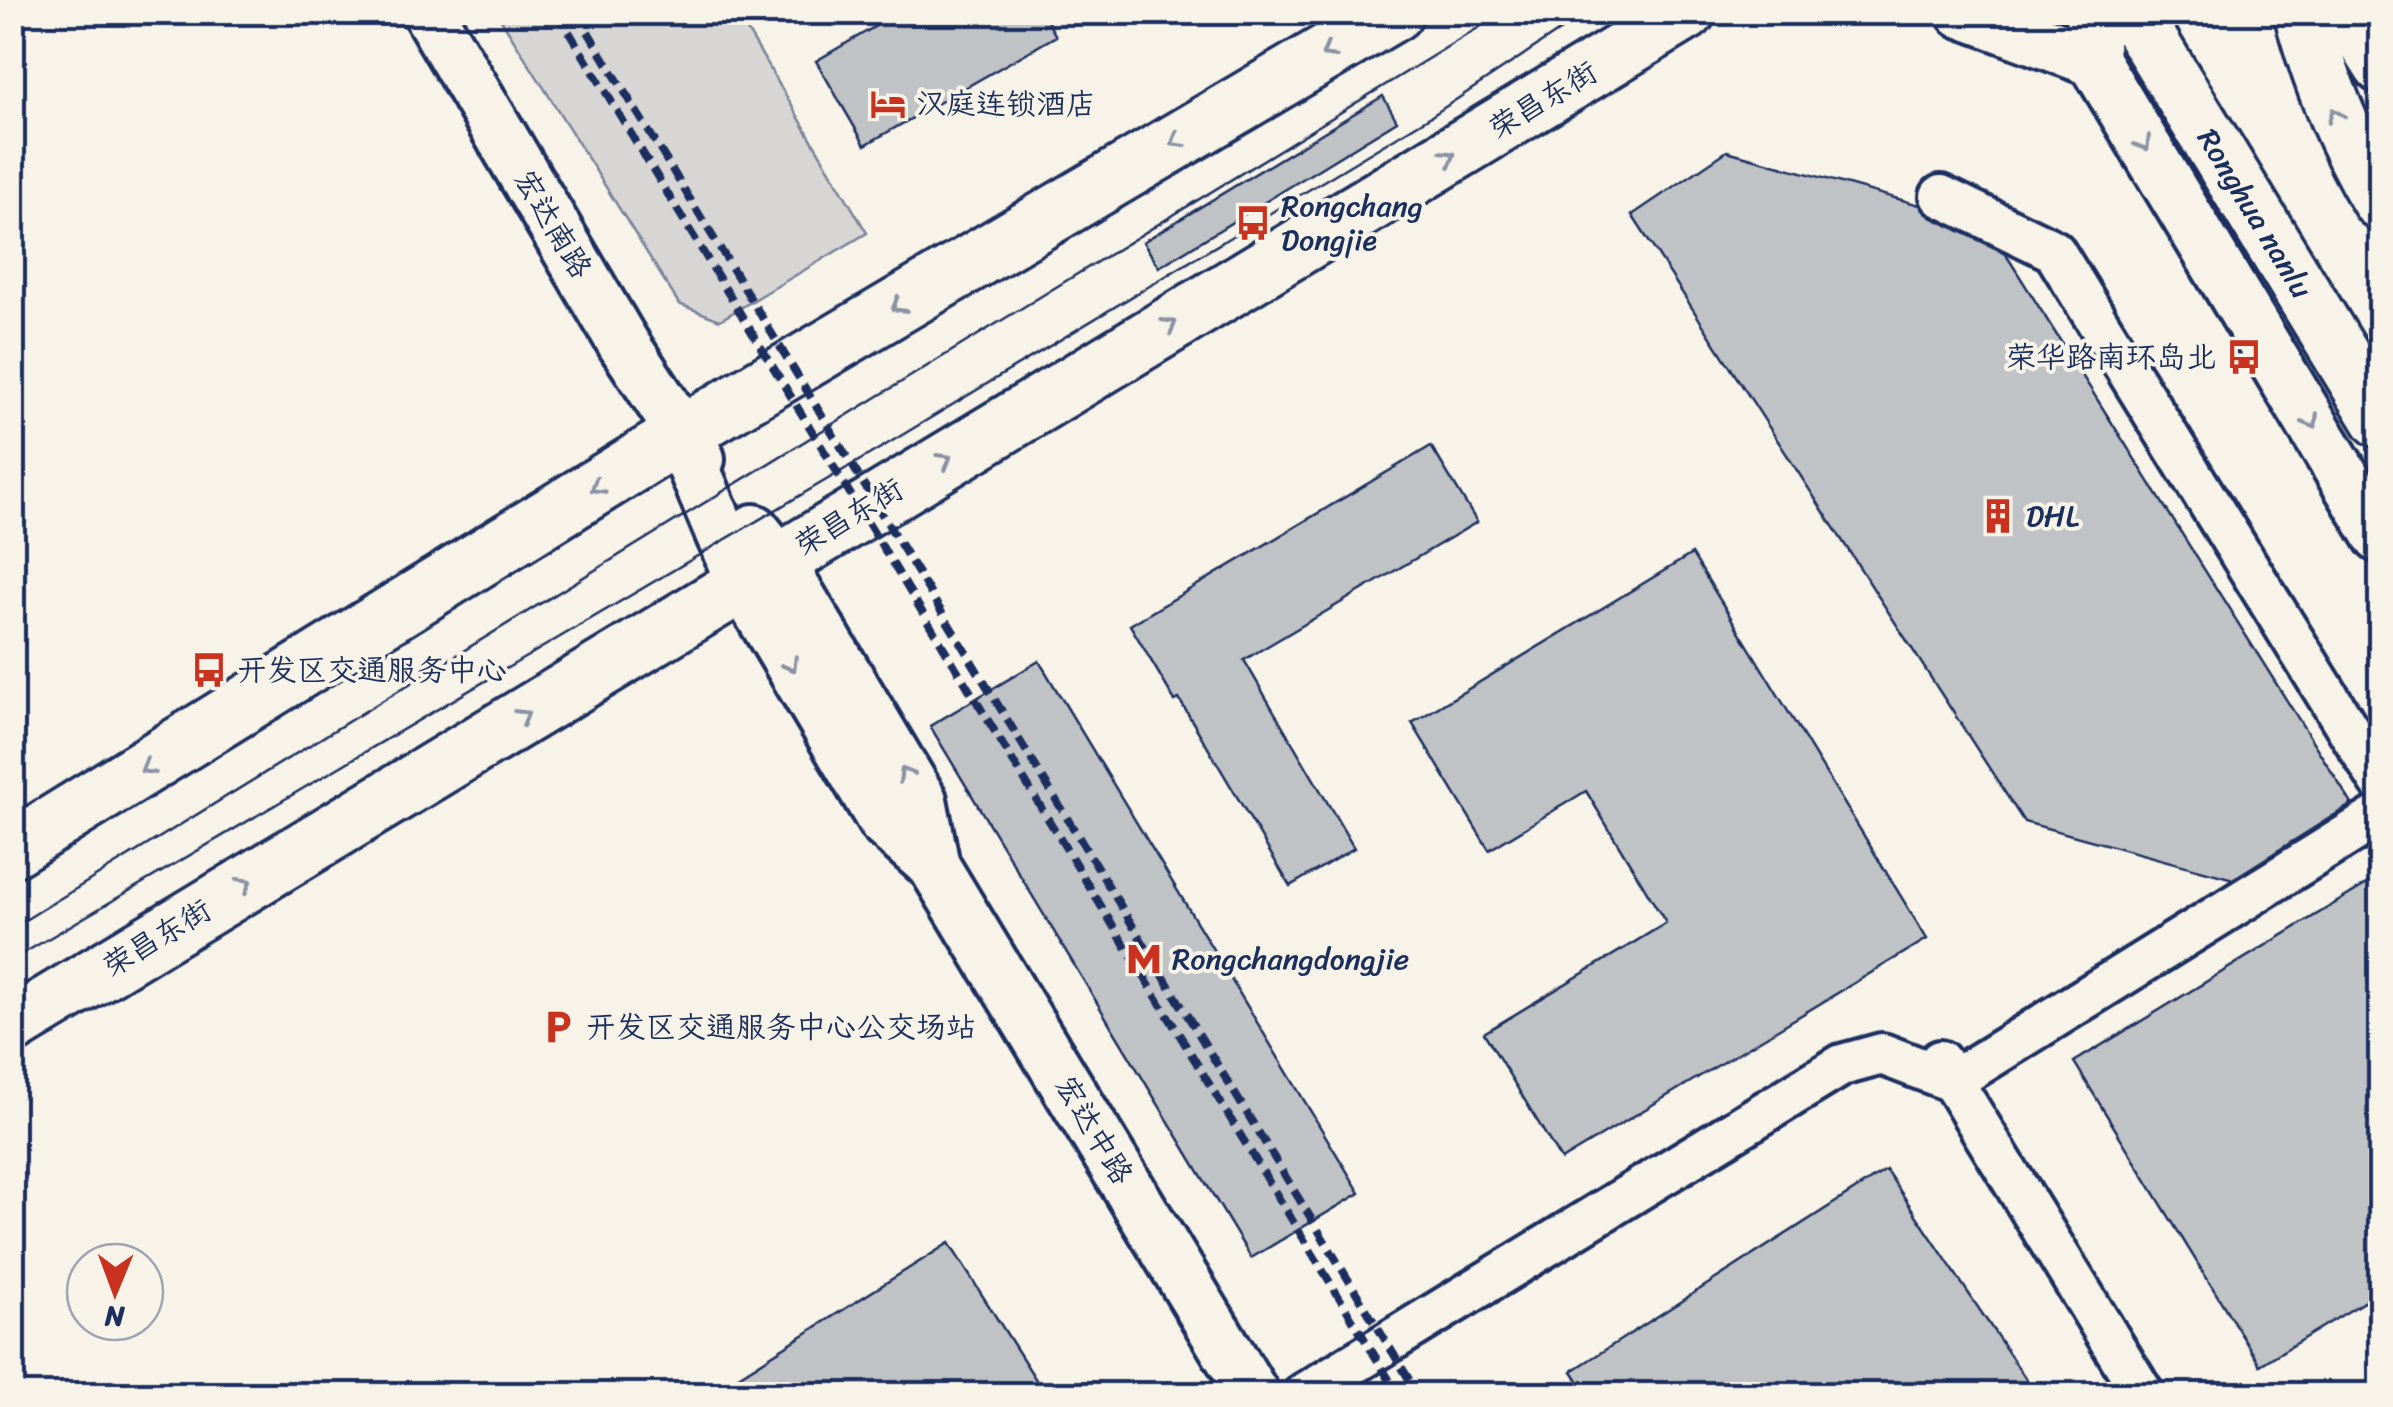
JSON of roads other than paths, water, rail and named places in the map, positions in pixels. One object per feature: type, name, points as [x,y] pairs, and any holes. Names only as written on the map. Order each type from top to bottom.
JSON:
[{"type":"main road","points":[[12,850],[680,435],[1395,12]]},
{"type":"main road","name":"荣昌东街","points":[[12,1026],[759,570],[1688,12]]},
{"type":"main road","name":"Ronghua nanlu","points":[[2123,12],[2140,25],[2380,419]]},
{"type":"main road","points":[[2302,12],[2319,77],[2343,136],[2380,201]]},
{"type":"street","name":"宏达南路","points":[[428,12],[759,570]]},
{"type":"street","points":[[1962,12],[2092,36],[2380,537]]},
{"type":"street","points":[[2345,12],[2380,67]]},
{"type":"street","points":[[1942,196],[2054,251],[2380,780]]},
{"type":"street","name":"宏达中路","points":[[759,570],[884,822],[934,866],[1253,1394]]},
{"type":"street","points":[[1304,1394],[1842,1064],[1882,1054],[1945,1069],[2380,815]]},
{"type":"street","points":[[1945,1069],[2143,1394]]},
{"type":"tram line","points":[[12,928],[1504,12]]},
{"type":"tram line","points":[[12,960],[884,446],[1433,115],[1588,12]]},
{"type":"railway","points":[[557,12],[1398,1394]]},
{"type":"railway","points":[[576,12],[1418,1394]]},
{"type":"place","name":"汉庭连锁酒店","points":[[888,104]]},
{"type":"place","name":"Rongchang Dongjie","points":[[1253,223]]},
{"type":"place","name":"荣华路南环岛北","points":[[2244,357]]},
{"type":"place","name":"DHL","points":[[1998,516]]},
{"type":"place","name":"开发区交通服务中心","points":[[209,670]]},
{"type":"place","name":"Rongchangdongjie","points":[[1144,959]]},
{"type":"place","name":"开发区交通服务中心公交场站","points":[[558,1027]]}]
